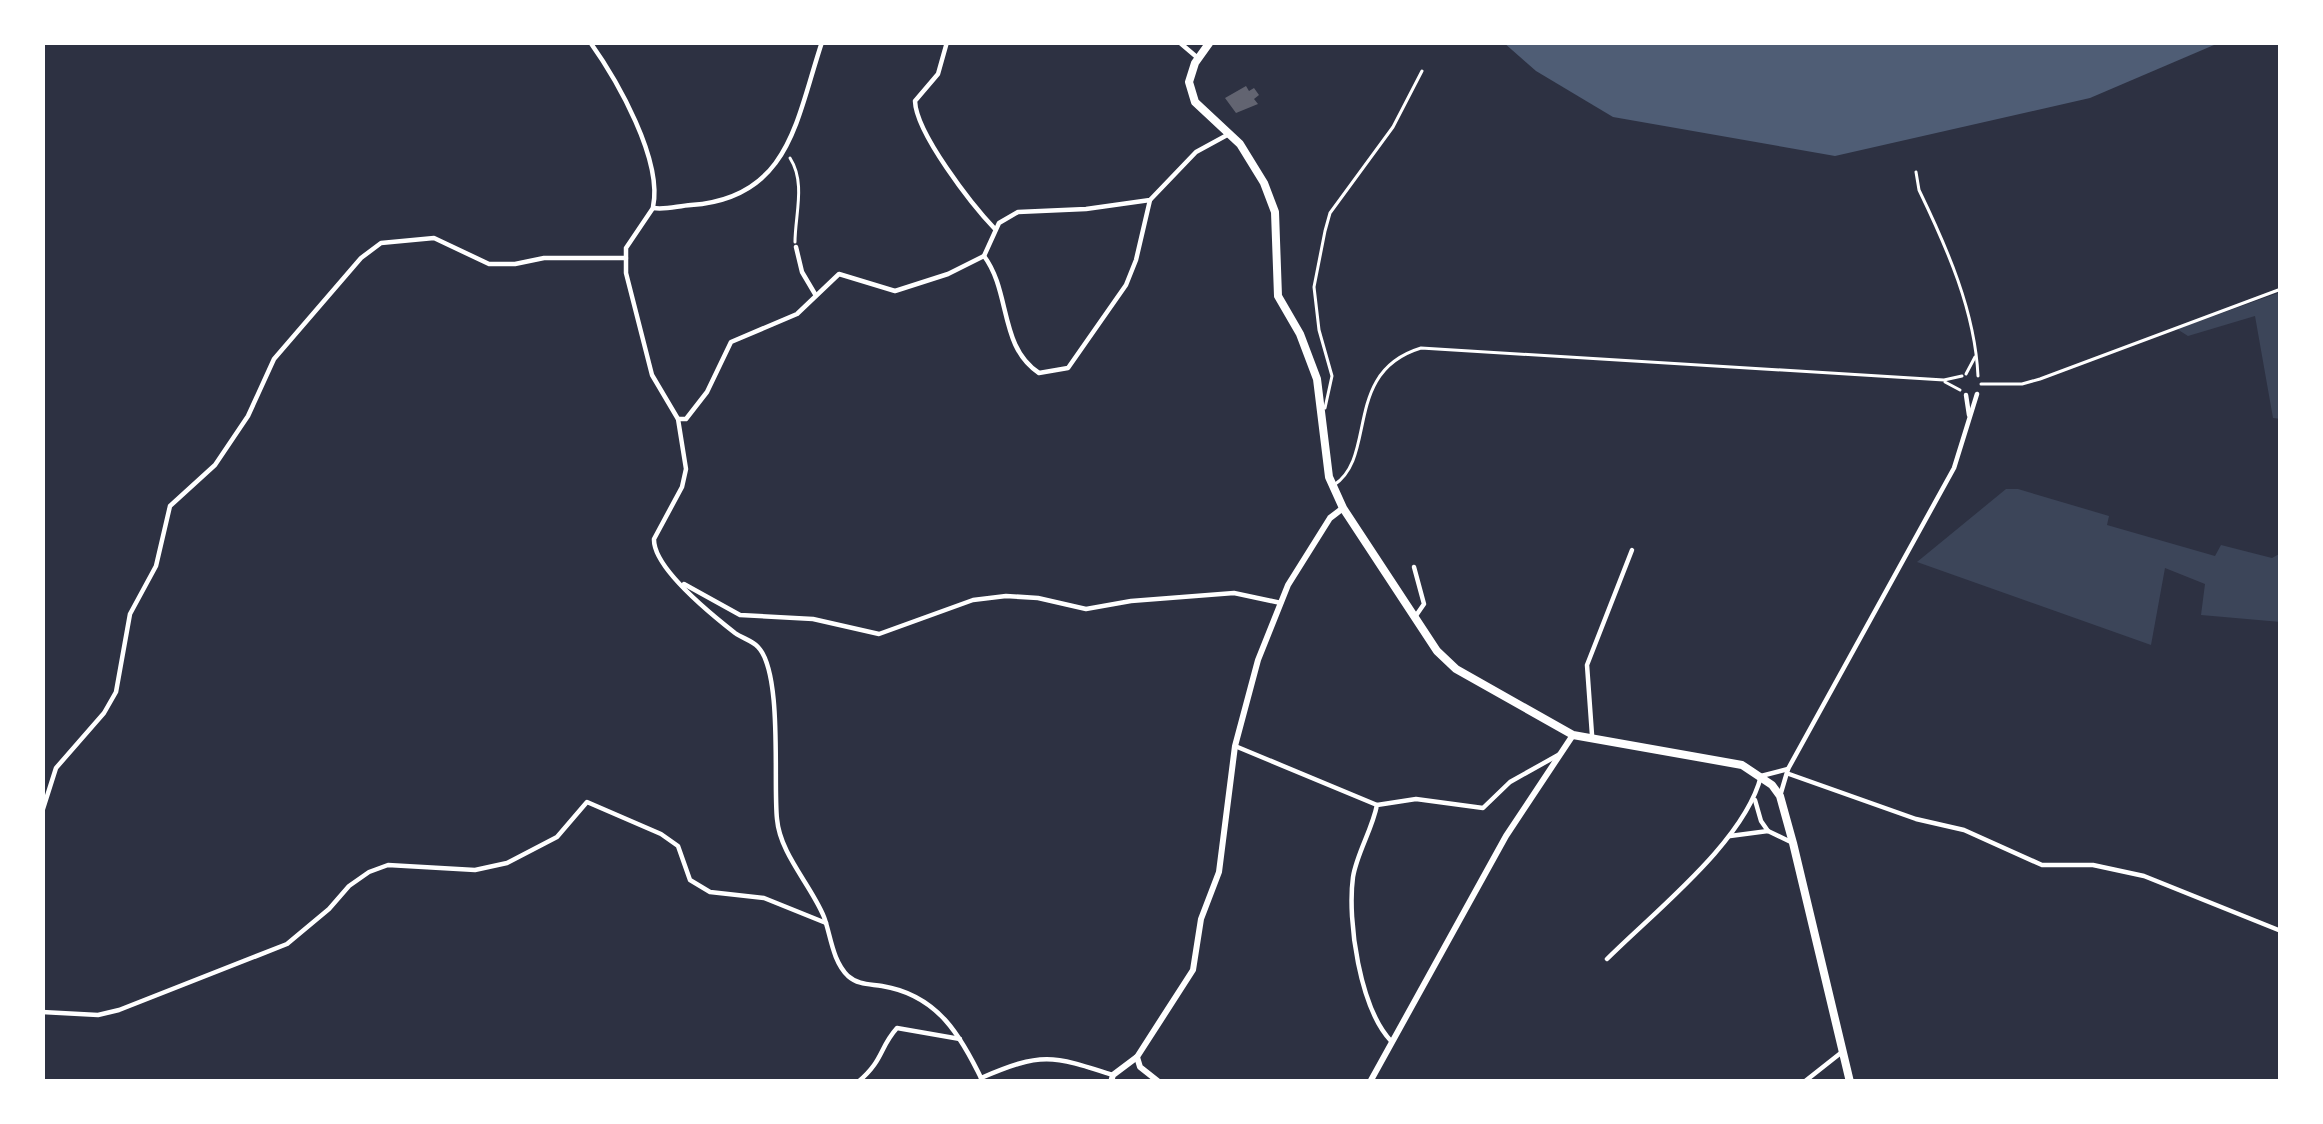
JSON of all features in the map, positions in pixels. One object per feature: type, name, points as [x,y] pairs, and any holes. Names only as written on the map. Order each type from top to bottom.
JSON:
[{"type":"main road","points":[[1210,42],[1189,82],[1195,102],[1252,163],[1276,212],[1277,296],[1300,334],[1317,379],[1333,486],[1343,508],[1437,651],[1456,669],[1573,735],[1742,765],[1762,776],[1780,796],[1850,1082]]},
{"type":"street","points":[[590,42],[626,96],[656,193],[653,208],[626,248],[626,258],[642,346],[652,375],[678,419],[686,469],[682,487],[654,538],[659,562],[713,615],[758,647],[766,660],[775,724],[776,817],[848,976],[867,986],[885,986],[944,1014],[982,1080],[1040,1056],[1066,1060],[1112,1079],[1136,1057],[1185,984],[1197,958],[1201,919],[1219,872],[1235,746],[1258,660],[1288,585],[1330,518],[1343,508]]},
{"type":"street","points":[[653,208],[712,204],[753,188],[784,152],[822,42]]},
{"type":"street","points":[[947,42],[938,74],[916,101],[916,112],[939,155],[996,231]]},
{"type":"street","points":[[1178,42],[1199,58]]},
{"type":"street","points":[[984,256],[999,279],[1012,340],[1029,366],[1040,373],[1068,368],[1126,285],[1150,200],[1196,152],[1229,134]]},
{"type":"street","points":[[678,419],[686,419],[707,392],[731,342],[797,314],[839,274],[896,291],[984,256],[999,223],[1018,212],[1150,200]]},
{"type":"street","points":[[42,812],[56,768],[116,692],[130,614],[156,566],[170,506],[215,465],[248,416],[274,359],[361,258],[381,243],[420,238],[447,242],[489,263],[626,258]]},
{"type":"street","points":[[796,247],[802,272],[815,294]]},
{"type":"street","points":[[1963,393],[1970,421]]},
{"type":"street","points":[[1780,796],[1788,772],[1954,468],[1977,394]]},
{"type":"street","points":[[1592,741],[1587,665],[1632,550]]},
{"type":"street","points":[[1414,567],[1424,604],[1414,617]]},
{"type":"street","points":[[679,581],[740,615],[813,620],[879,634],[973,600],[1006,596],[1086,608],[1234,593],[1281,604]]},
{"type":"street","points":[[1370,1082],[1506,836],[1573,735]]},
{"type":"street","points":[[1235,746],[1377,805],[1416,799],[1483,808],[1510,782],[1560,754]]},
{"type":"street","points":[[1607,959],[1730,836],[1755,800],[1762,776],[1788,772],[1916,819],[1964,830],[2042,865],[2093,865],[2144,876],[2281,931]]},
{"type":"street","points":[[1755,800],[1768,831],[1793,843]]},
{"type":"street","points":[[42,1012],[98,1015],[119,1010],[287,944],[349,886],[388,865],[475,870],[507,862],[557,837],[587,802],[662,834],[678,846],[690,880],[710,892],[764,898],[826,923]]},
{"type":"street","points":[[1377,805],[1354,873],[1353,892],[1361,980],[1377,1024],[1391,1041]]},
{"type":"street","points":[[1730,836],[1768,831]]},
{"type":"street","points":[[858,1082],[877,1066],[897,1028],[960,1039]]},
{"type":"street","points":[[1804,1082],[1842,1052]]},
{"type":"street","points":[[1136,1057],[1140,1067],[1159,1082]]},
{"type":"lane","points":[[1321,414],[1330,402],[1332,376],[1319,330],[1314,287],[1330,213],[1393,127],[1422,71]]},
{"type":"lane","points":[[1916,172],[1966,304],[1978,376]]},
{"type":"lane","points":[[1982,384],[2022,384],[2281,290]]},
{"type":"lane","points":[[1333,486],[1349,471],[1373,388],[1386,366],[1402,353],[1421,348],[1944,380],[1964,375],[1976,355]]},
{"type":"lane","points":[[1944,380],[1963,393]]},
{"type":"path","points":[[784,152],[797,174],[796,247]]},
{"type":"shaded area","points":[[1503,42],[2221,42],[2090,98],[1835,156],[1613,117],[1536,71]]},
{"type":"shaded area","points":[[2281,292],[2281,419],[2273,418],[2255,316],[2188,336],[2177,329]]},
{"type":"shaded area","points":[[2006,489],[2109,516],[2107,525],[2215,556],[2221,545],[2272,558],[2281,553],[2281,622],[2201,615],[2205,584],[2165,568],[2151,645],[1917,562]]},
{"type":"building","points":[[1246,86],[1259,95],[1254,99],[1258,104],[1236,113],[1225,98]]}]
